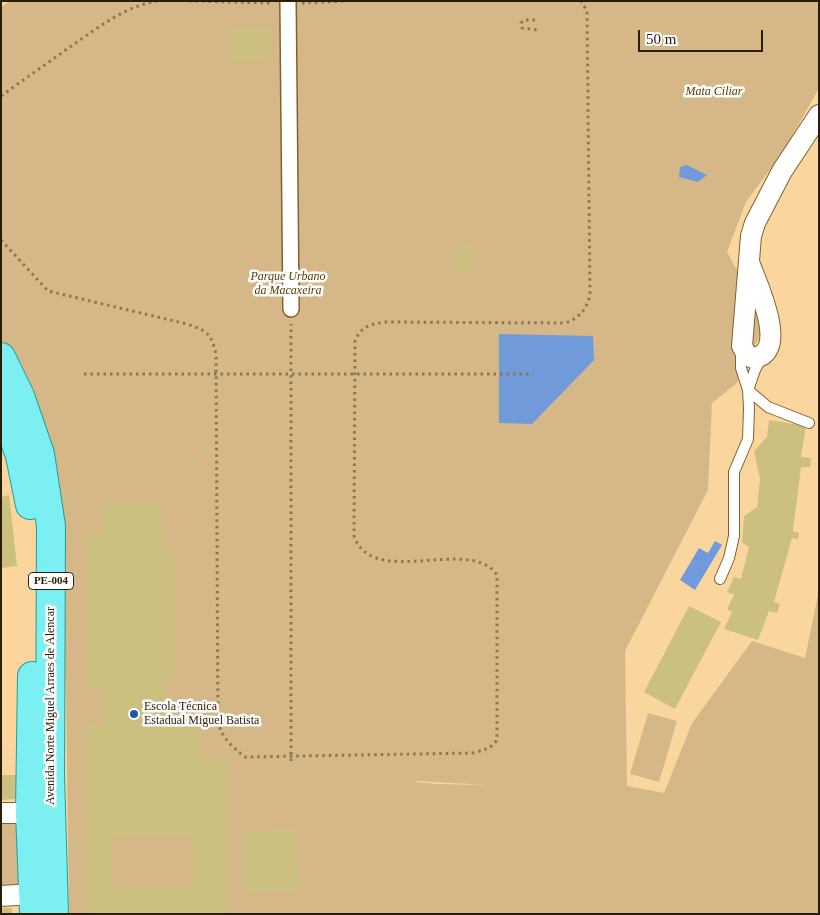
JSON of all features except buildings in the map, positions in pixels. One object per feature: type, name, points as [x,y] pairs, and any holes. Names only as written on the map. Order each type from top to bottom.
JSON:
[{"type":"main road","name":"Avenida Norte Miguel Arraes de Alencar","points":[[1,357],[20,396],[40,454],[51,526],[50,775],[41,813],[33,904]]},
{"type":"main road","name":"Avenida Norte Miguel Arraes de Alencar","points":[[1,401],[20,456],[34,530],[41,813],[54,914]]},
{"type":"street","points":[[288,2],[291,309]]},
{"type":"street","points":[[749,262],[771,329],[771,342],[767,350],[762,355],[753,358],[746,355],[742,346],[751,236],[764,203],[782,171],[819,116]]},
{"type":"street","points":[[1,813],[41,813]]},
{"type":"street","points":[[1,896],[33,904]]},
{"type":"lane","points":[[720,579],[729,558],[734,536],[734,472],[748,439],[750,408],[748,390],[741,368],[742,346]]},
{"type":"lane","points":[[748,390],[762,355]]},
{"type":"lane","points":[[748,390],[768,406],[809,423]]},
{"type":"path","points":[[1,96],[94,30],[127,10],[148,2],[158,1]]},
{"type":"path","points":[[189,1],[335,3],[346,1]]},
{"type":"path","points":[[1,240],[48,290],[187,324],[208,334],[213,340],[216,354],[218,722],[221,732],[227,741],[245,757],[290,759],[474,753],[485,750],[497,740],[498,576],[488,567],[470,560],[397,560],[374,558],[362,551],[357,544],[354,536],[354,341],[364,328],[370,324],[386,322],[566,323],[573,321],[584,309],[589,301],[590,294],[588,40],[587,11],[581,1]]},
{"type":"path","points":[[535,20],[524,20],[521,23],[522,28],[538,30]]},
{"type":"path","points":[[290,759],[291,309]]},
{"type":"path","points":[[84,374],[533,374]]},
{"type":"green space","name":"Parque Urbano da Macaxeira","points":[[10,1],[819,1],[819,88],[785,149],[746,202],[727,252],[766,323],[737,383],[712,403],[708,490],[625,651],[627,786],[664,793],[692,723],[752,641],[805,658],[819,590],[819,914],[69,914],[66,695],[60,533],[25,384],[1,340],[1,7]],"holes":[[[416,781],[486,785],[437,784]]]},
{"type":"green space","points":[[648,713],[677,721],[659,782],[630,774]]},
{"type":"green space","points":[[1,822],[19,824],[21,886],[1,888]]},
{"type":"water","points":[[687,165],[707,175],[698,182],[679,177],[680,167]]},
{"type":"water","points":[[499,334],[593,336],[594,360],[532,424],[499,423]]},
{"type":"water","points":[[715,541],[722,545],[695,590],[680,580],[699,548],[708,553]]},
{"type":"place","name":"Escola Técnica Estadual Miguel Batista","points":[[134,714]]},
{"type":"park label","name":"Mata Ciliar","points":[[714,92]]}]
